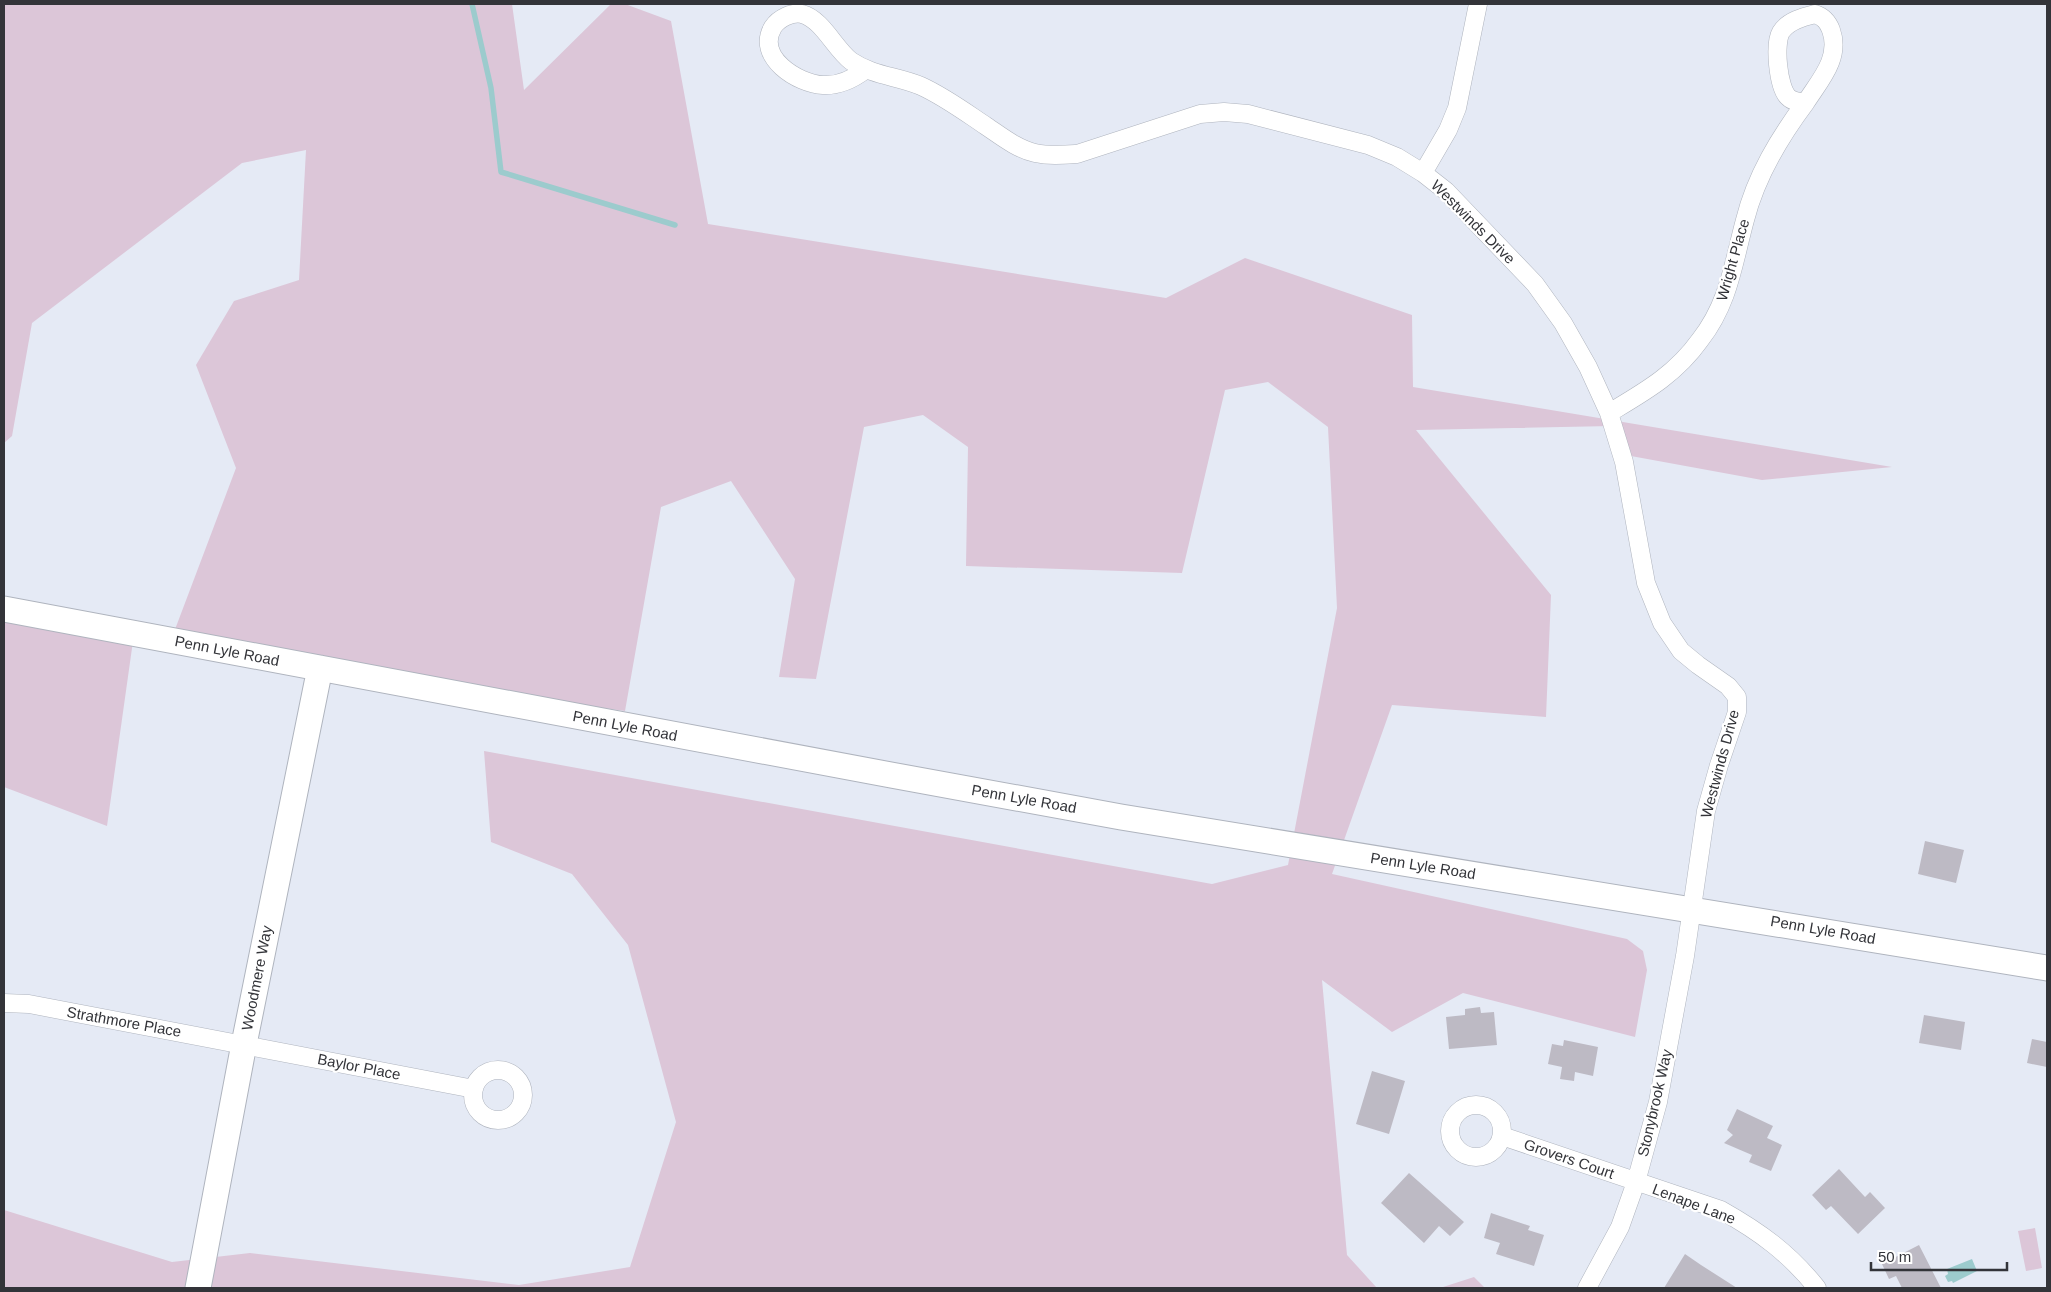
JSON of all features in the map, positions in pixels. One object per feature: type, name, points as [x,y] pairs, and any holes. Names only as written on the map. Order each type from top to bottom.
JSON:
[{"type":"street","points":[[1423,173],[1448,130],[1457,108],[1478,4]]},
{"type":"street","points":[[792,14],[802,14],[813,19],[849,60],[865,70],[842,83],[825,85],[808,83],[793,76],[782,67],[770,51],[769,36],[781,18],[792,14]]},
{"type":"street","name":"Wright Place","points":[[1608,413],[1660,382],[1682,362],[1706,332],[1716,315],[1729,286],[1745,219],[1756,184],[1772,151],[1806,102],[1831,63],[1834,37],[1829,25],[1822,16],[1815,14],[1804,16],[1788,25],[1781,33],[1777,43],[1778,67],[1784,92],[1789,98],[1798,102],[1806,102]]},
{"type":"street","name":"Westwinds Drive","points":[[865,70],[918,85],[942,96],[1012,144],[1034,152],[1055,156],[1077,154],[1200,114],[1224,112],[1248,114],[1368,144],[1397,157],[1423,173],[1446,191],[1536,284],[1563,323],[1588,367],[1608,413],[1624,462],[1646,583],[1662,623],[1681,651],[1728,686],[1736,697],[1737,712],[1706,810],[1692,908]]},
{"type":"street","name":"Penn Lyle Road","points":[[4,609],[1113,815],[1692,908],[2047,968]]},
{"type":"street","name":"Woodmere Way","points":[[198,1288],[244,1044],[320,668]]},
{"type":"street","name":"Stonybrook Way","points":[[1587,1288],[1620,1227],[1636,1182],[1658,1102],[1692,908]]},
{"type":"street","name":"Strathmore Place","points":[[4,1003],[29,1004],[244,1044]]},
{"type":"street","name":"Baylor Place","points":[[244,1044],[474,1089]]},
{"type":"street","name":"Grovers Court","points":[[1502,1136],[1636,1182]]},
{"type":"street","name":"Lenape Lane","points":[[1636,1182],[1720,1210],[1751,1227],[1778,1247],[1817,1288]]},
{"type":"shaded area","points":[[4,4],[512,4],[524,90],[611,4],[625,4],[671,21],[708,224],[1166,298],[1245,258],[1412,315],[1413,387],[1892,467],[1762,480],[1620,454],[1612,426],[1416,430],[1551,595],[1546,717],[1392,705],[1332,874],[1627,939],[1643,951],[1647,970],[1635,1037],[1463,993],[1392,1032],[1322,980],[1347,1255],[1377,1288],[4,1288],[4,1210],[172,1262],[250,1253],[519,1285],[630,1267],[676,1122],[628,945],[572,874],[491,842],[484,751],[1212,884],[1288,865],[1337,608],[1328,427],[1268,382],[1225,390],[1182,573],[966,566],[968,447],[923,415],[864,427],[816,679],[779,677],[795,579],[731,481],[661,507],[625,711],[168,648],[236,468],[196,365],[234,301],[299,280],[306,150],[242,163],[32,323],[12,436],[4,443]]},
{"type":"shaded area","points":[[4,615],[133,641],[107,826],[4,787]]},
{"type":"shaded area","points":[[2035,1228],[2042,1268],[2026,1271],[2018,1231]]},
{"type":"shaded area","points":[[1972,1259],[1977,1271],[1953,1283],[1952,1281],[1948,1282],[1945,1276],[1948,1274],[1947,1269]]},
{"type":"shaded area","points":[[1474,1277],[1485,1288],[1440,1288]]},
{"type":"building","points":[[1925,841],[1964,850],[1956,883],[1918,874]]},
{"type":"building","points":[[1480,1007],[1481,1013],[1494,1012],[1497,1045],[1449,1049],[1446,1017],[1465,1015],[1465,1009]]},
{"type":"building","points":[[1924,1015],[1965,1022],[1961,1050],[1919,1043]]},
{"type":"building","points":[[2032,1039],[2047,1042],[2047,1067],[2027,1063]]},
{"type":"building","points":[[1564,1040],[1598,1047],[1593,1076],[1575,1072],[1574,1081],[1560,1079],[1562,1067],[1548,1064],[1552,1044],[1563,1046]]},
{"type":"building","points":[[1372,1071],[1405,1081],[1389,1134],[1356,1124]]},
{"type":"building","points":[[1737,1109],[1773,1126],[1767,1138],[1782,1145],[1771,1171],[1749,1162],[1752,1155],[1724,1143],[1733,1135],[1727,1130]]},
{"type":"building","points":[[1839,1169],[1865,1197],[1870,1192],[1885,1208],[1858,1234],[1831,1206],[1826,1210],[1812,1195]]},
{"type":"building","points":[[1409,1173],[1464,1222],[1450,1236],[1439,1226],[1424,1243],[1381,1203]]},
{"type":"building","points":[[1491,1213],[1530,1226],[1528,1230],[1544,1235],[1534,1266],[1496,1254],[1500,1243],[1484,1238]]},
{"type":"building","points":[[1919,1245],[1941,1288],[1902,1288],[1896,1276],[1889,1279],[1882,1264]]},
{"type":"building","points":[[1685,1254],[1701,1265],[1737,1288],[1664,1288]]},
{"type":"waterway","points":[[472,4],[491,88],[501,172],[675,225]]}]
